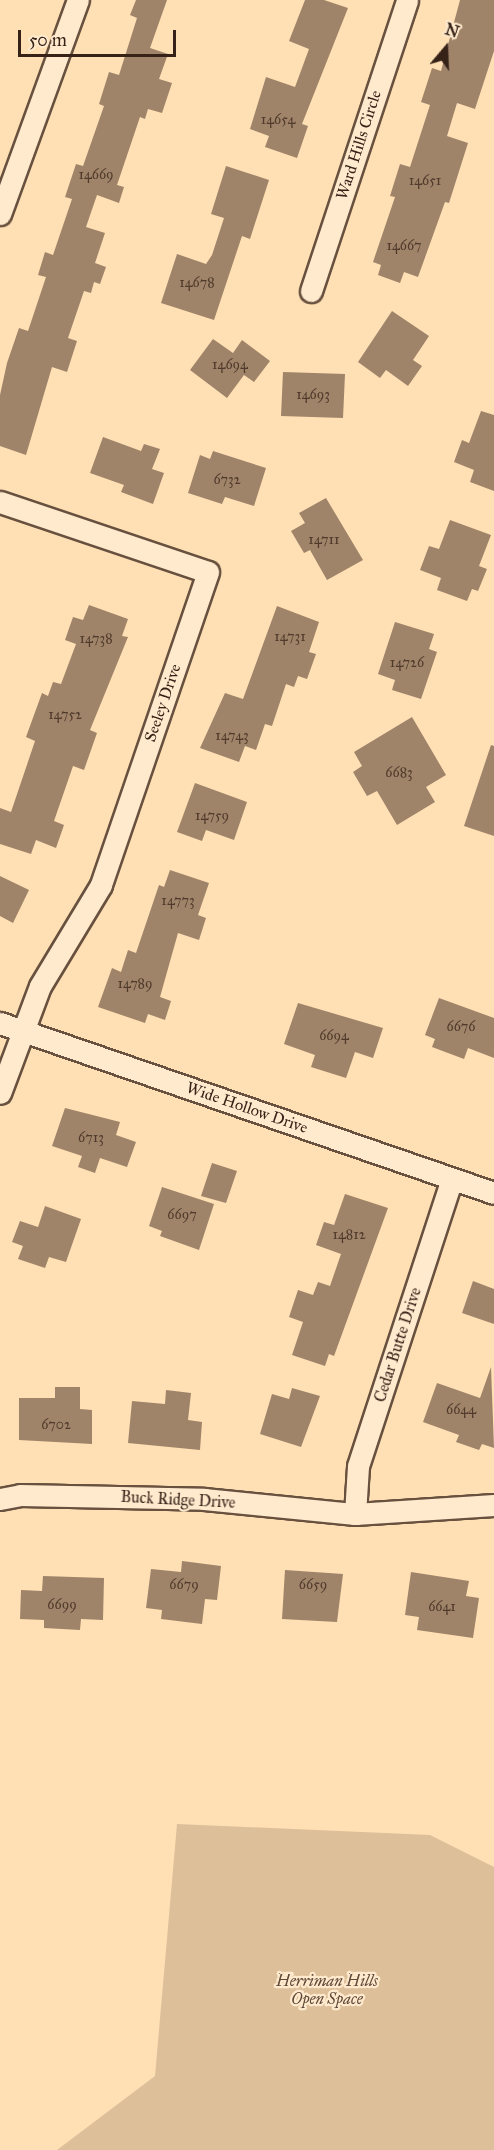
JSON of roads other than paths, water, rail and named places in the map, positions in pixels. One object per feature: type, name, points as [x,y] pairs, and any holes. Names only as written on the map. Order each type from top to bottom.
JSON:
[{"type":"street","points":[[0,214],[78,0]]},
{"type":"street","name":"Ward Hills Circle","points":[[311,291],[407,0]]},
{"type":"street","name":"Seeley Drive","points":[[0,502],[208,572],[101,885],[40,986],[21,1030]]},
{"type":"street","name":"Wide Hollow Drive","points":[[0,1023],[494,1193]]},
{"type":"street","points":[[0,1094],[21,1030]]},
{"type":"street","name":"Cedar Butte Drive","points":[[355,1514],[358,1466],[453,1179]]},
{"type":"street","name":"Buck Ridge Drive","points":[[0,1499],[20,1495],[204,1499],[355,1514],[494,1505]]},
{"type":"park label","name":"Herriman Hills Open Space","points":[[327,1990]]}]
